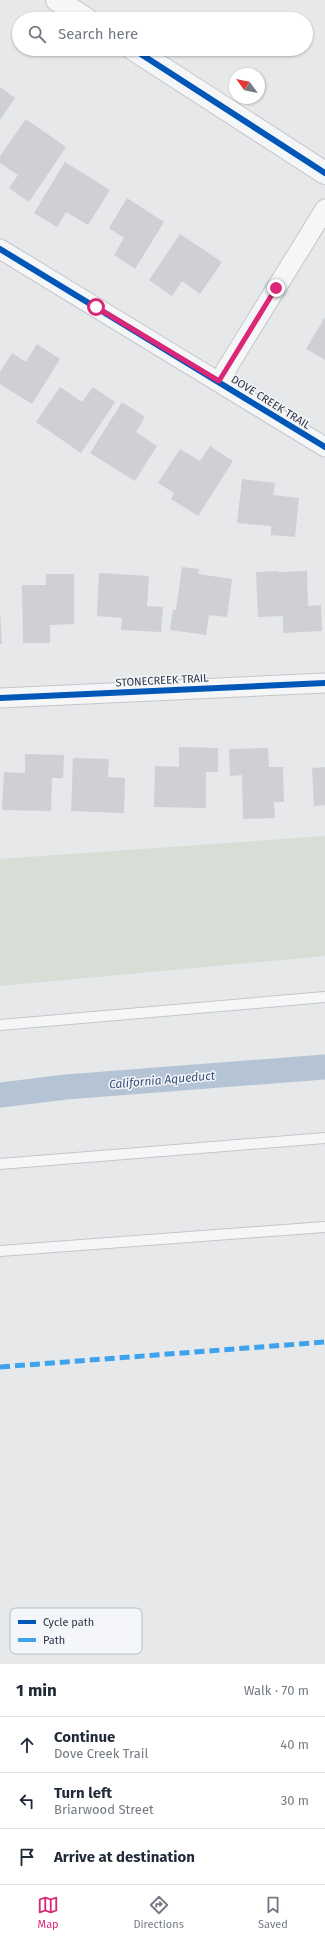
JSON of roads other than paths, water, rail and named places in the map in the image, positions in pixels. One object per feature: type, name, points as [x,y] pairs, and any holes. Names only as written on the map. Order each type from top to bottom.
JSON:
[{"type":"street","points":[[57,0],[75,12]]},
{"type":"street","points":[[144,56],[325,173]]},
{"type":"street","points":[[219,381],[325,209]]},
{"type":"street","name":"DOVE CREEK TRAIL","points":[[0,249],[219,381],[325,447]]},
{"type":"street","name":"STONECREEK TRAIL","points":[[0,698],[325,683]]},
{"type":"lane","points":[[0,1025],[325,997]]},
{"type":"lane","points":[[0,1164],[325,1138]]},
{"type":"lane","points":[[0,1251],[325,1227]]},
{"type":"waterway","name":"California Aqueduct","points":[[0,1095],[66,1087],[325,1067]]}]
